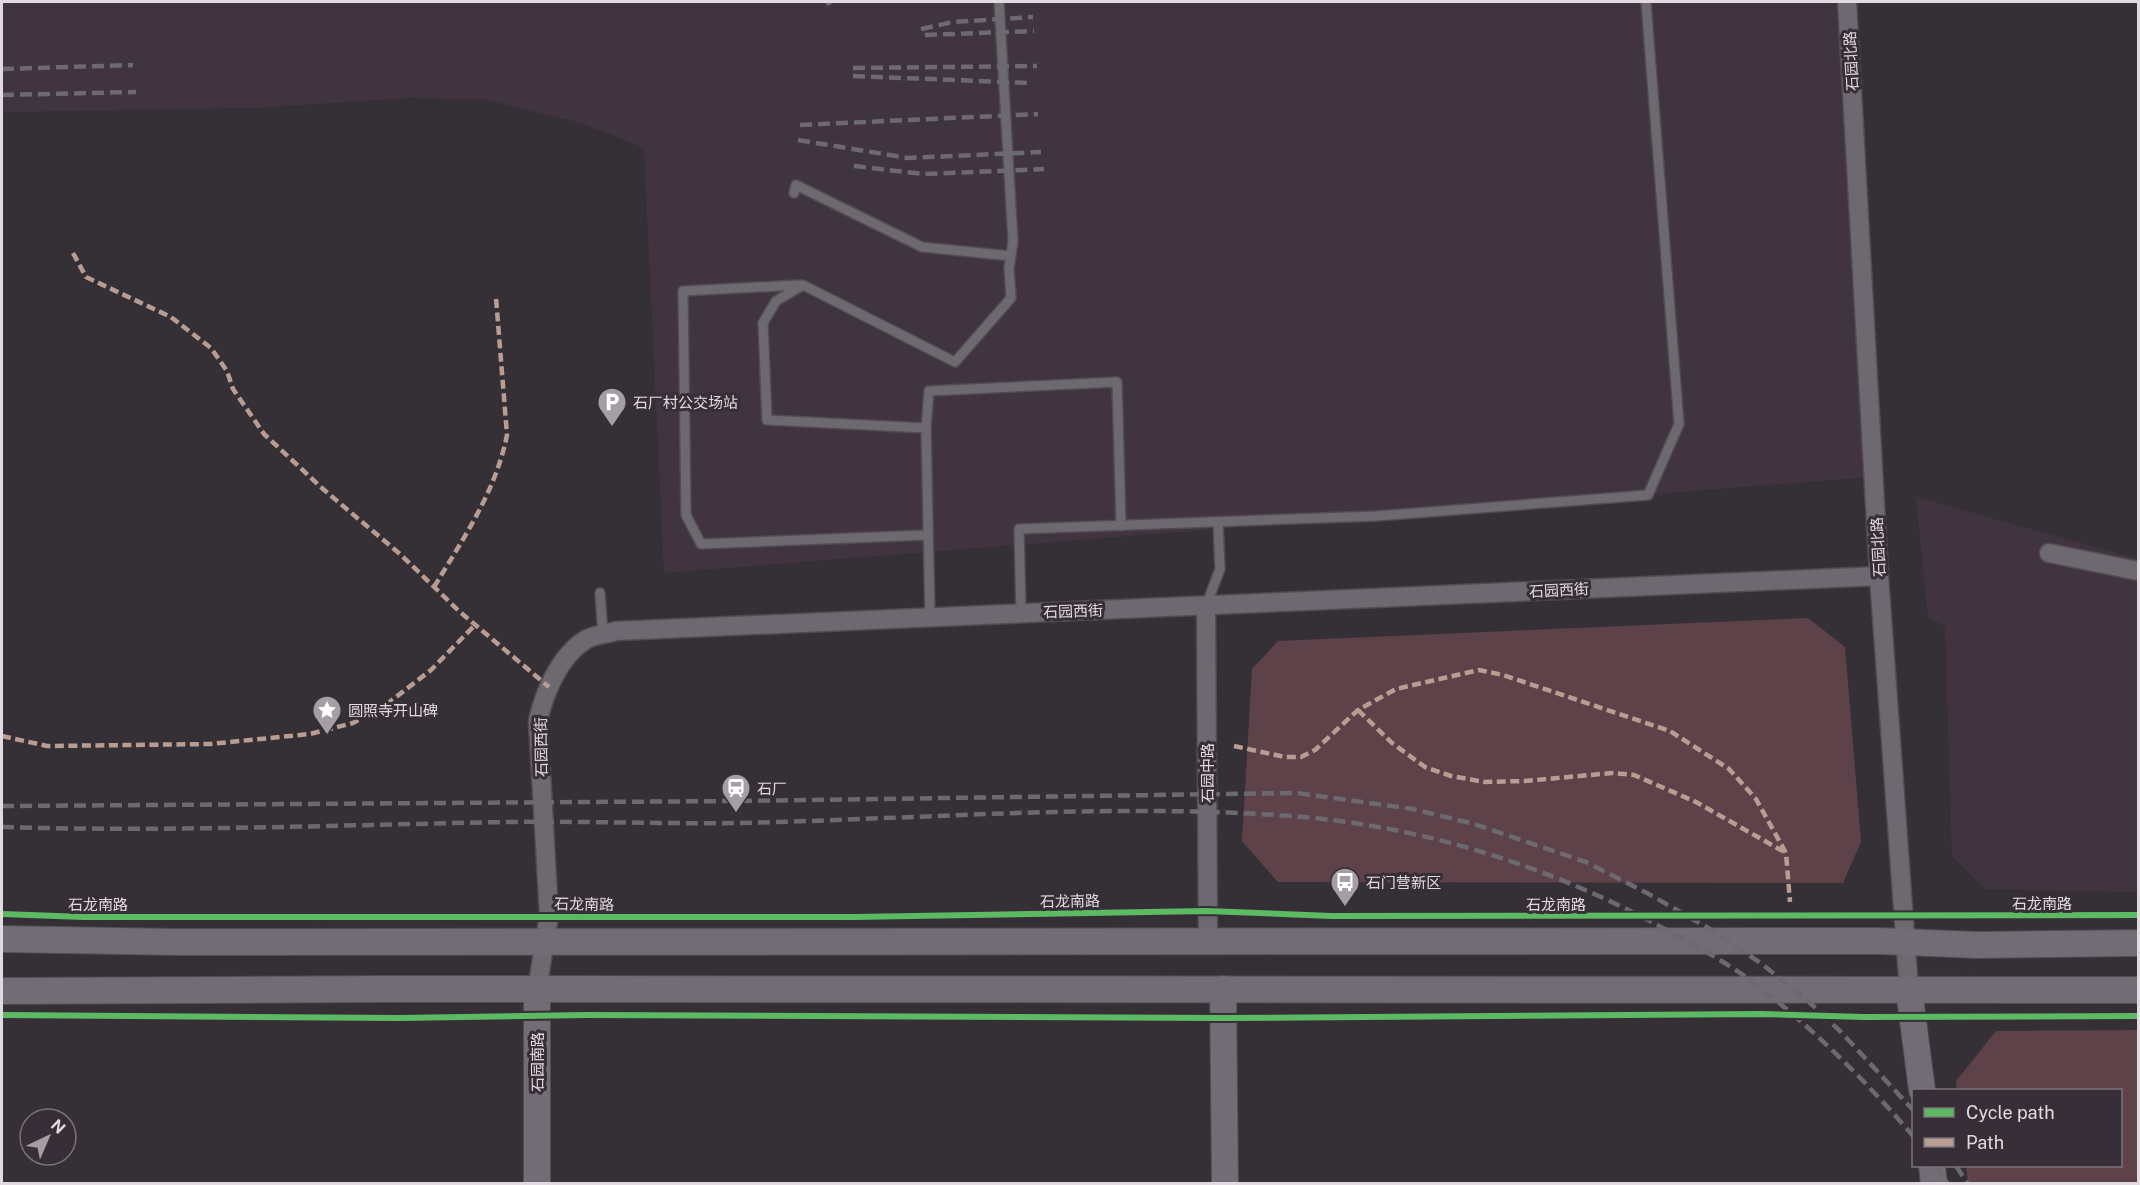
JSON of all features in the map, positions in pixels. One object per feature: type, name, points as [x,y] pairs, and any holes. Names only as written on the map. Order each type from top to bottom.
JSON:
[{"type":"main road","points":[[2,939],[176,942],[1906,942],[1977,945],[2139,942]]},
{"type":"main road","points":[[1223,989],[1225,1184]]},
{"type":"main road","points":[[2,992],[1223,989],[2139,990]]},
{"type":"main road","name":"石园南路","points":[[537,990],[537,1184]]},
{"type":"main road","name":"石园北路","points":[[1909,990],[1923,1089]]},
{"type":"main road","points":[[1932,1167],[1934,1184]]},
{"type":"street","name":"石园北路","points":[[1847,2],[1879,576],[1909,990]]},
{"type":"street","points":[[2049,553],[2139,571]]},
{"type":"street","name":"石园西街","points":[[545,941],[549,915],[538,721],[543,699],[568,657],[585,640],[603,634],[616,631],[1879,576]]},
{"type":"street","name":"石园中路","points":[[1206,606],[1208,941]]},
{"type":"street","name":"石园南路","points":[[537,990],[545,941]]},
{"type":"lane","points":[[928,535],[701,544],[686,515],[683,291],[803,285],[954,362],[1011,298],[1013,241],[999,2]]},
{"type":"lane","points":[[1021,613],[1019,530],[1376,516],[1648,495],[1679,424],[1646,2]]},
{"type":"lane","points":[[794,193],[796,185],[922,247],[1011,256]]},
{"type":"lane","points":[[803,285],[776,301],[763,323],[767,420],[926,428]]},
{"type":"lane","points":[[930,617],[926,428],[929,391],[1117,382],[1121,526]]},
{"type":"lane","points":[[1206,606],[1220,569],[1218,522]]},
{"type":"lane","points":[[600,593],[603,634]]},
{"type":"shaded area","points":[[2,2],[1836,2],[1869,477],[664,573],[644,148],[581,123],[483,99],[408,98],[253,108],[2,112]]},
{"type":"shaded area","points":[[1916,497],[2138,559],[2138,892],[1986,889],[1952,856],[1945,626],[1928,618]]},
{"type":"shaded area","points":[[1808,618],[1845,647],[1861,842],[1843,883],[1278,882],[1242,841],[1252,669],[1278,641]]},
{"type":"shaded area","points":[[2138,1030],[2138,1183],[1968,1183],[1966,1167],[2122,1167],[2122,1089],[1957,1089],[1956,1081],[1996,1031]]},
{"type":"railway","points":[[826,4],[831,2]]},
{"type":"railway","points":[[921,29],[953,22],[1033,17]]},
{"type":"railway","points":[[925,35],[1034,31]]},
{"type":"railway","points":[[2,69],[133,65]]},
{"type":"railway","points":[[853,68],[1037,66]]},
{"type":"railway","points":[[853,76],[1030,83]]},
{"type":"railway","points":[[2,95],[136,92]]},
{"type":"railway","points":[[800,125],[1038,114]]},
{"type":"railway","points":[[798,140],[908,158],[1041,152]]},
{"type":"railway","points":[[854,166],[923,174],[1044,169]]},
{"type":"railway","points":[[2,806],[736,801],[1297,793],[1413,809],[1474,824],[1586,862],[1710,929],[1762,964],[1807,1000],[1841,1032],[1912,1109]]},
{"type":"railway","points":[[2,827],[128,829],[507,822],[739,823],[1092,811],[1233,813],[1350,822],[1439,840],[1526,866],[1609,901],[1690,943],[1742,974],[1797,1018],[1858,1076],[1912,1135]]},
{"type":"railway","points":[[1936,1167],[1948,1184]]},
{"type":"railway","points":[[1957,1167],[1968,1184]]},
{"type":"marked path","points":[[73,253],[86,277],[171,317],[211,348],[227,371],[233,389],[264,434],[323,489],[400,554],[460,612],[549,687]]},
{"type":"marked path","points":[[434,587],[487,495],[502,456],[507,435],[496,298]]},
{"type":"marked path","points":[[2,736],[47,746],[210,744],[310,734],[353,723],[387,704],[431,670],[475,625]]},
{"type":"marked path","points":[[1234,746],[1285,757],[1301,757],[1315,750],[1358,710],[1396,689],[1479,670],[1503,675],[1670,731],[1729,769],[1756,799],[1786,853],[1790,902]]},
{"type":"marked path","points":[[1358,710],[1392,743],[1425,767],[1451,776],[1485,782],[1525,781],[1612,773],[1634,775],[1696,802],[1786,853]]},
{"type":"cycle path","name":"石龙南路","points":[[2,914],[84,917],[853,917],[1207,911],[1331,916],[2138,915]]},
{"type":"cycle path","points":[[2,1015],[399,1018],[587,1015],[1223,1018],[1762,1014],[1864,1017],[2138,1016]]},
{"type":"place","name":"石厂村公交场站","points":[[612,428]]},
{"type":"place","name":"圆照寺开山碑","points":[[327,736]]},
{"type":"place","name":"石厂","points":[[736,814]]},
{"type":"place","name":"石门营新区","points":[[1345,908]]}]
